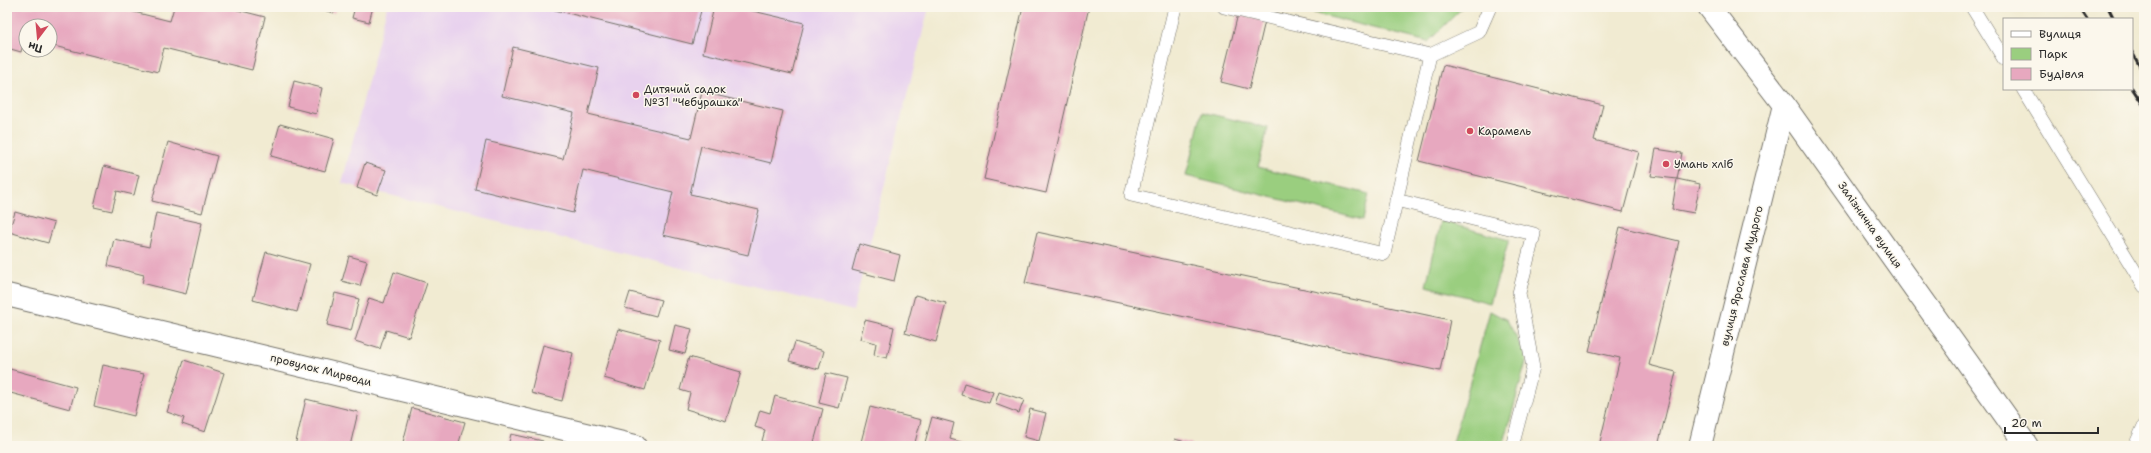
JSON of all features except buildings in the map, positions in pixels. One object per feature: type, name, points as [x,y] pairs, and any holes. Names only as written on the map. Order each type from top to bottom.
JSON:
[{"type":"street","name":"Залізнична вулиця","points":[[1709,7],[1784,105],[2027,446]]},
{"type":"street","name":"вулиця Ярослава Мудрого","points":[[1700,446],[1784,105]]},
{"type":"street","name":"провулок Мирводи","points":[[7,295],[635,446]]},
{"type":"lane","points":[[1174,7],[1131,195],[1384,254],[1430,55]]},
{"type":"lane","points":[[1224,7],[1430,55],[1479,32],[1490,7]]},
{"type":"lane","points":[[1972,7],[2003,57]]},
{"type":"lane","points":[[2024,90],[2144,286]]},
{"type":"lane","points":[[1396,200],[1534,234],[1519,293],[1533,367],[1513,443],[1515,446]]},
{"type":"shaded area","name":"Дитячий садок №31 \"Чебурашка\"","points":[[387,7],[929,7],[853,311],[342,183]]},
{"type":"green space","points":[[1290,7],[1463,7],[1428,42]]},
{"type":"green space","points":[[1202,112],[1268,128],[1258,167],[1369,194],[1363,220],[1186,176]]},
{"type":"green space","points":[[1441,221],[1509,240],[1490,303],[1426,286]]},
{"type":"green space","points":[[1490,311],[1507,320],[1527,358],[1503,446],[1452,446]]},
{"type":"railway","points":[[2079,7],[2086,18]]},
{"type":"railway","points":[[2108,7],[2114,18]]},
{"type":"railway","points":[[2133,54],[2144,74]]},
{"type":"railway","points":[[2133,90],[2144,106]]},
{"type":"place","name":"Дитячий садок №31 \"Чебурашка\"","points":[[636,95]]},
{"type":"place","name":"Карамель","points":[[1470,131]]},
{"type":"place","name":"Умань хліб","points":[[1666,164]]}]
